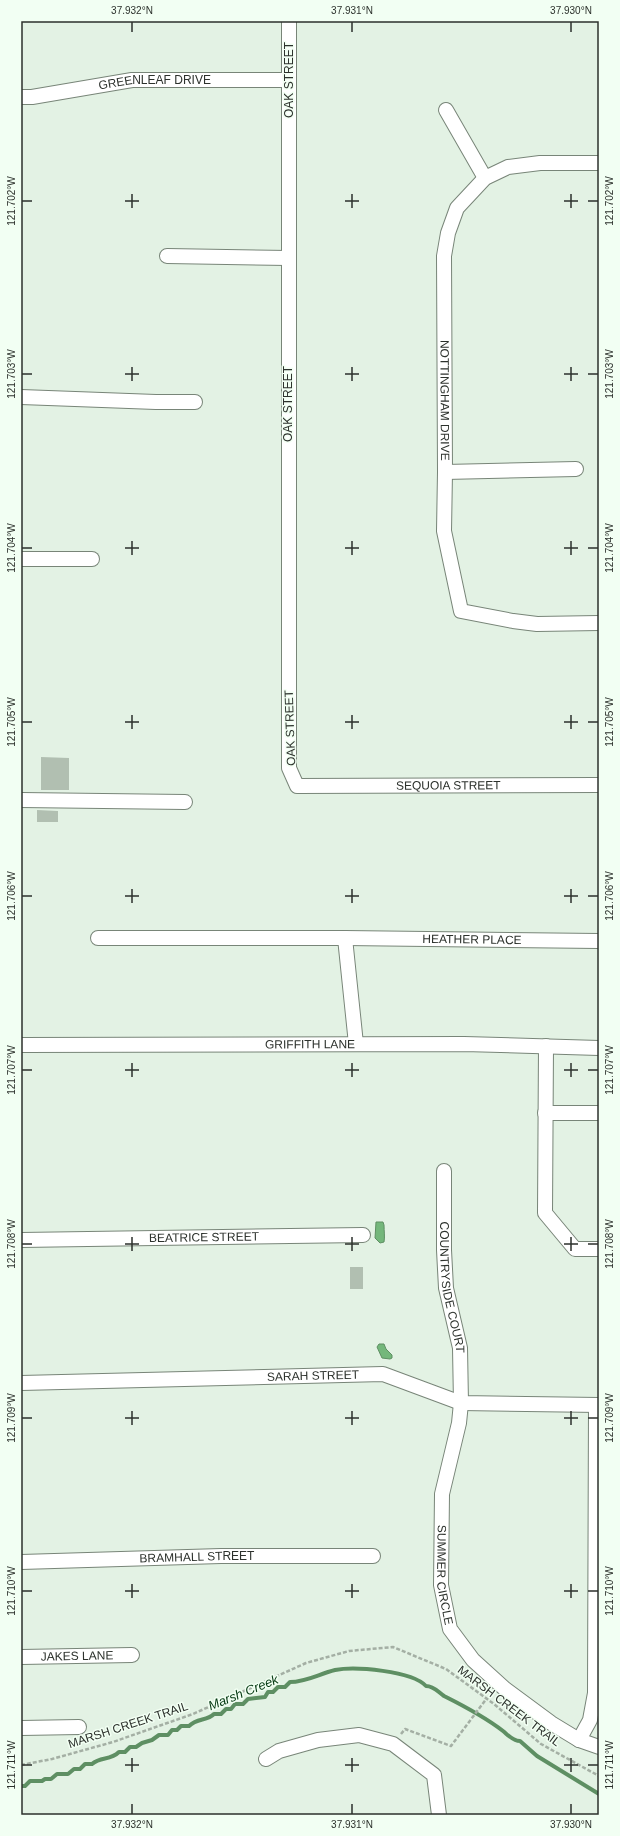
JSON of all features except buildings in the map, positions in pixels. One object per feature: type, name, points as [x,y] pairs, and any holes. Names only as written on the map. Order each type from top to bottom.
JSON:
[{"type":"street","name":"OAK STREET","points":[[289,21],[289,768],[297,786]]},
{"type":"street","name":"GREENLEAF DRIVE","points":[[21,97],[32,97],[132,80],[289,80]]},
{"type":"street","points":[[446,110],[485,178]]},
{"type":"street","name":"NOTTINGHAM DRIVE","points":[[599,163],[540,163],[508,167],[485,178],[457,208],[448,233],[444,256],[444,531],[461,610],[513,621],[537,624],[599,623]]},
{"type":"street","points":[[166,256],[288,258]]},
{"type":"street","points":[[21,397],[195,402]]},
{"type":"street","points":[[445,472],[576,469]]},
{"type":"street","points":[[21,559],[92,559]]},
{"type":"street","name":"SEQUOIA STREET","points":[[297,786],[599,785]]},
{"type":"street","points":[[21,800],[185,802]]},
{"type":"street","name":"HEATHER PLACE","points":[[98,938],[345,938],[599,941]]},
{"type":"street","points":[[345,938],[356,1044]]},
{"type":"street","name":"GRIFFITH LANE","points":[[21,1045],[464,1044],[599,1048]]},
{"type":"street","points":[[546,1046],[545,1213],[575,1249],[599,1249]]},
{"type":"street","points":[[545,1113],[599,1113]]},
{"type":"street","name":"COUNTRYSIDE COURT","points":[[444,1171],[444,1250],[446,1288],[460,1348],[461,1403]]},
{"type":"street","name":"BEATRICE STREET","points":[[21,1240],[363,1235]]},
{"type":"street","name":"SARAH STREET","points":[[21,1383],[383,1374],[461,1403],[597,1405]]},
{"type":"street","name":"SUMMER CIRCLE","points":[[461,1403],[459,1423],[442,1494],[441,1585],[450,1629],[473,1660],[505,1689],[551,1723],[579,1740],[599,1747]]},
{"type":"street","points":[[579,1740],[590,1720],[595,1693],[597,1405]]},
{"type":"street","name":"BRAMHALL STREET","points":[[21,1562],[221,1556],[373,1556]]},
{"type":"street","name":"JAKES LANE","points":[[21,1657],[132,1655]]},
{"type":"street","points":[[21,1728],[78,1728]]},
{"type":"street","points":[[266,1759],[279,1751],[318,1740],[359,1735],[393,1744],[434,1775],[439,1815]]},
{"type":"path","name":"MARSH CREEK TRAIL","points":[[21,1765],[52,1759],[112,1742],[193,1714],[306,1663],[349,1651],[394,1647],[446,1669],[486,1698],[540,1744],[599,1776]]},
{"type":"path","points":[[393,1744],[405,1729],[451,1746],[486,1698]]},
{"type":"shaded area","points":[[376,1222],[383,1222],[384,1242],[380,1243],[375,1238]]},
{"type":"shaded area","points":[[379,1344],[384,1344],[386,1349],[392,1355],[392,1358],[382,1358],[377,1347]]},
{"type":"waterway","name":"Marsh Creek","points":[[21,1786],[25,1786],[30,1781],[51,1779],[57,1774],[68,1774],[74,1769],[80,1769],[85,1764],[92,1764],[99,1760],[112,1757],[119,1752],[125,1752],[130,1747],[136,1747],[159,1735],[168,1735],[172,1730],[177,1730],[181,1726],[189,1726],[192,1723],[208,1718],[214,1714],[221,1714],[226,1709],[231,1709],[235,1704],[243,1704],[248,1699],[265,1697],[268,1692],[273,1692],[278,1687],[285,1687],[290,1682],[296,1682],[335,1670],[369,1669],[396,1673],[434,1688],[444,1696],[489,1721],[513,1739],[520,1741],[537,1756],[599,1794]]}]
